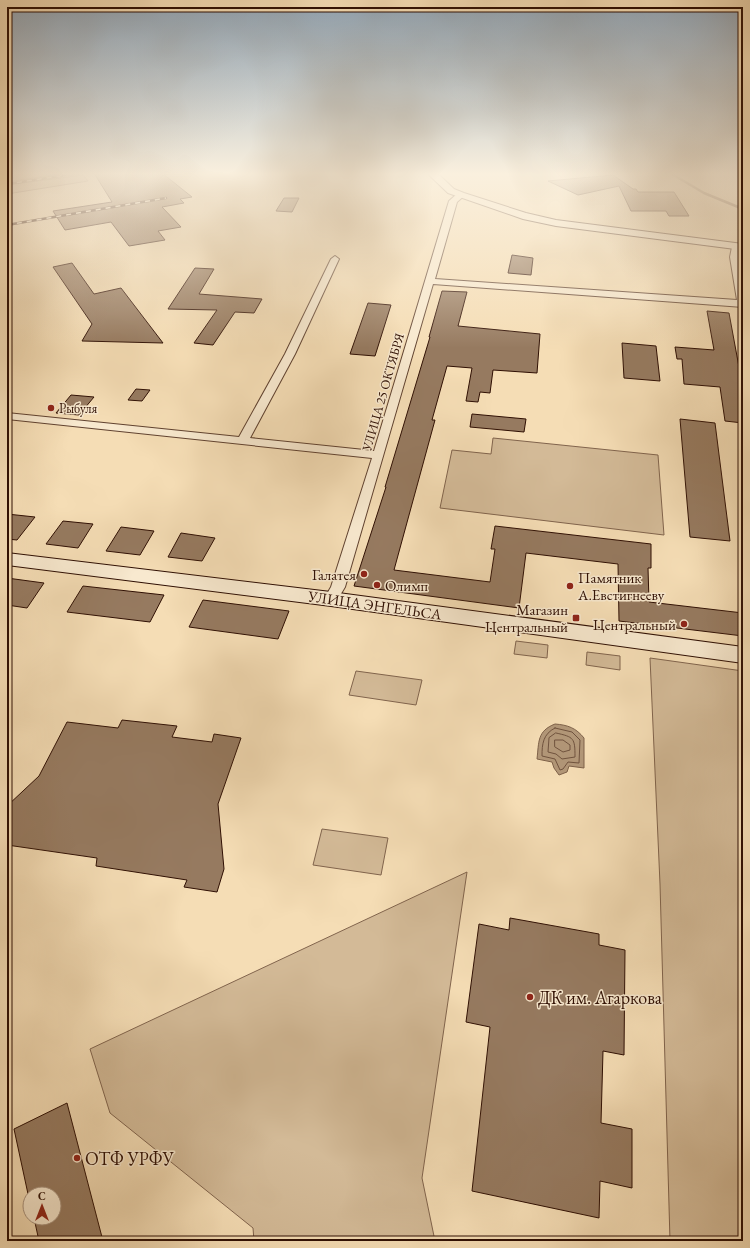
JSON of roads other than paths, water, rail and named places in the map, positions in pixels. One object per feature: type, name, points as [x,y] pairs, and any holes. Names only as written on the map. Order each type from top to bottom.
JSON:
[{"type":"main road","name":"УЛИЦА ЭНГЕЛЬСА","points":[[7,559],[331,599],[743,655]]},
{"type":"street","name":"УЛИЦА 25 ОКТЯБРЯ","points":[[331,599],[338,587],[379,455],[444,231]]},
{"type":"street","points":[[430,280],[743,304],[734,257],[739,247],[619,231]]},
{"type":"street","points":[[242,442],[290,354],[335,259]]},
{"type":"street","points":[[7,416],[242,442],[379,455]]},
{"type":"water","points":[[555,724],[564,725],[571,728],[584,738],[584,768],[569,766],[567,772],[559,775],[552,762],[537,759],[539,742],[542,734],[545,730]]},
{"type":"place","name":"Рыбуля","points":[[51,408]]},
{"type":"place","name":"Галатея","points":[[364,574]]},
{"type":"place","name":"Олимп","points":[[377,585]]},
{"type":"place","name":"Памятник А.Евстигнееву","points":[[570,586]]},
{"type":"place","name":"Магазин Центральный","points":[[576,618]]},
{"type":"place","name":"Центральный","points":[[684,624]]},
{"type":"place","name":"ДК им. Агаркова","points":[[530,997]]},
{"type":"place","name":"ОТФ УРФУ","points":[[77,1158]]}]
